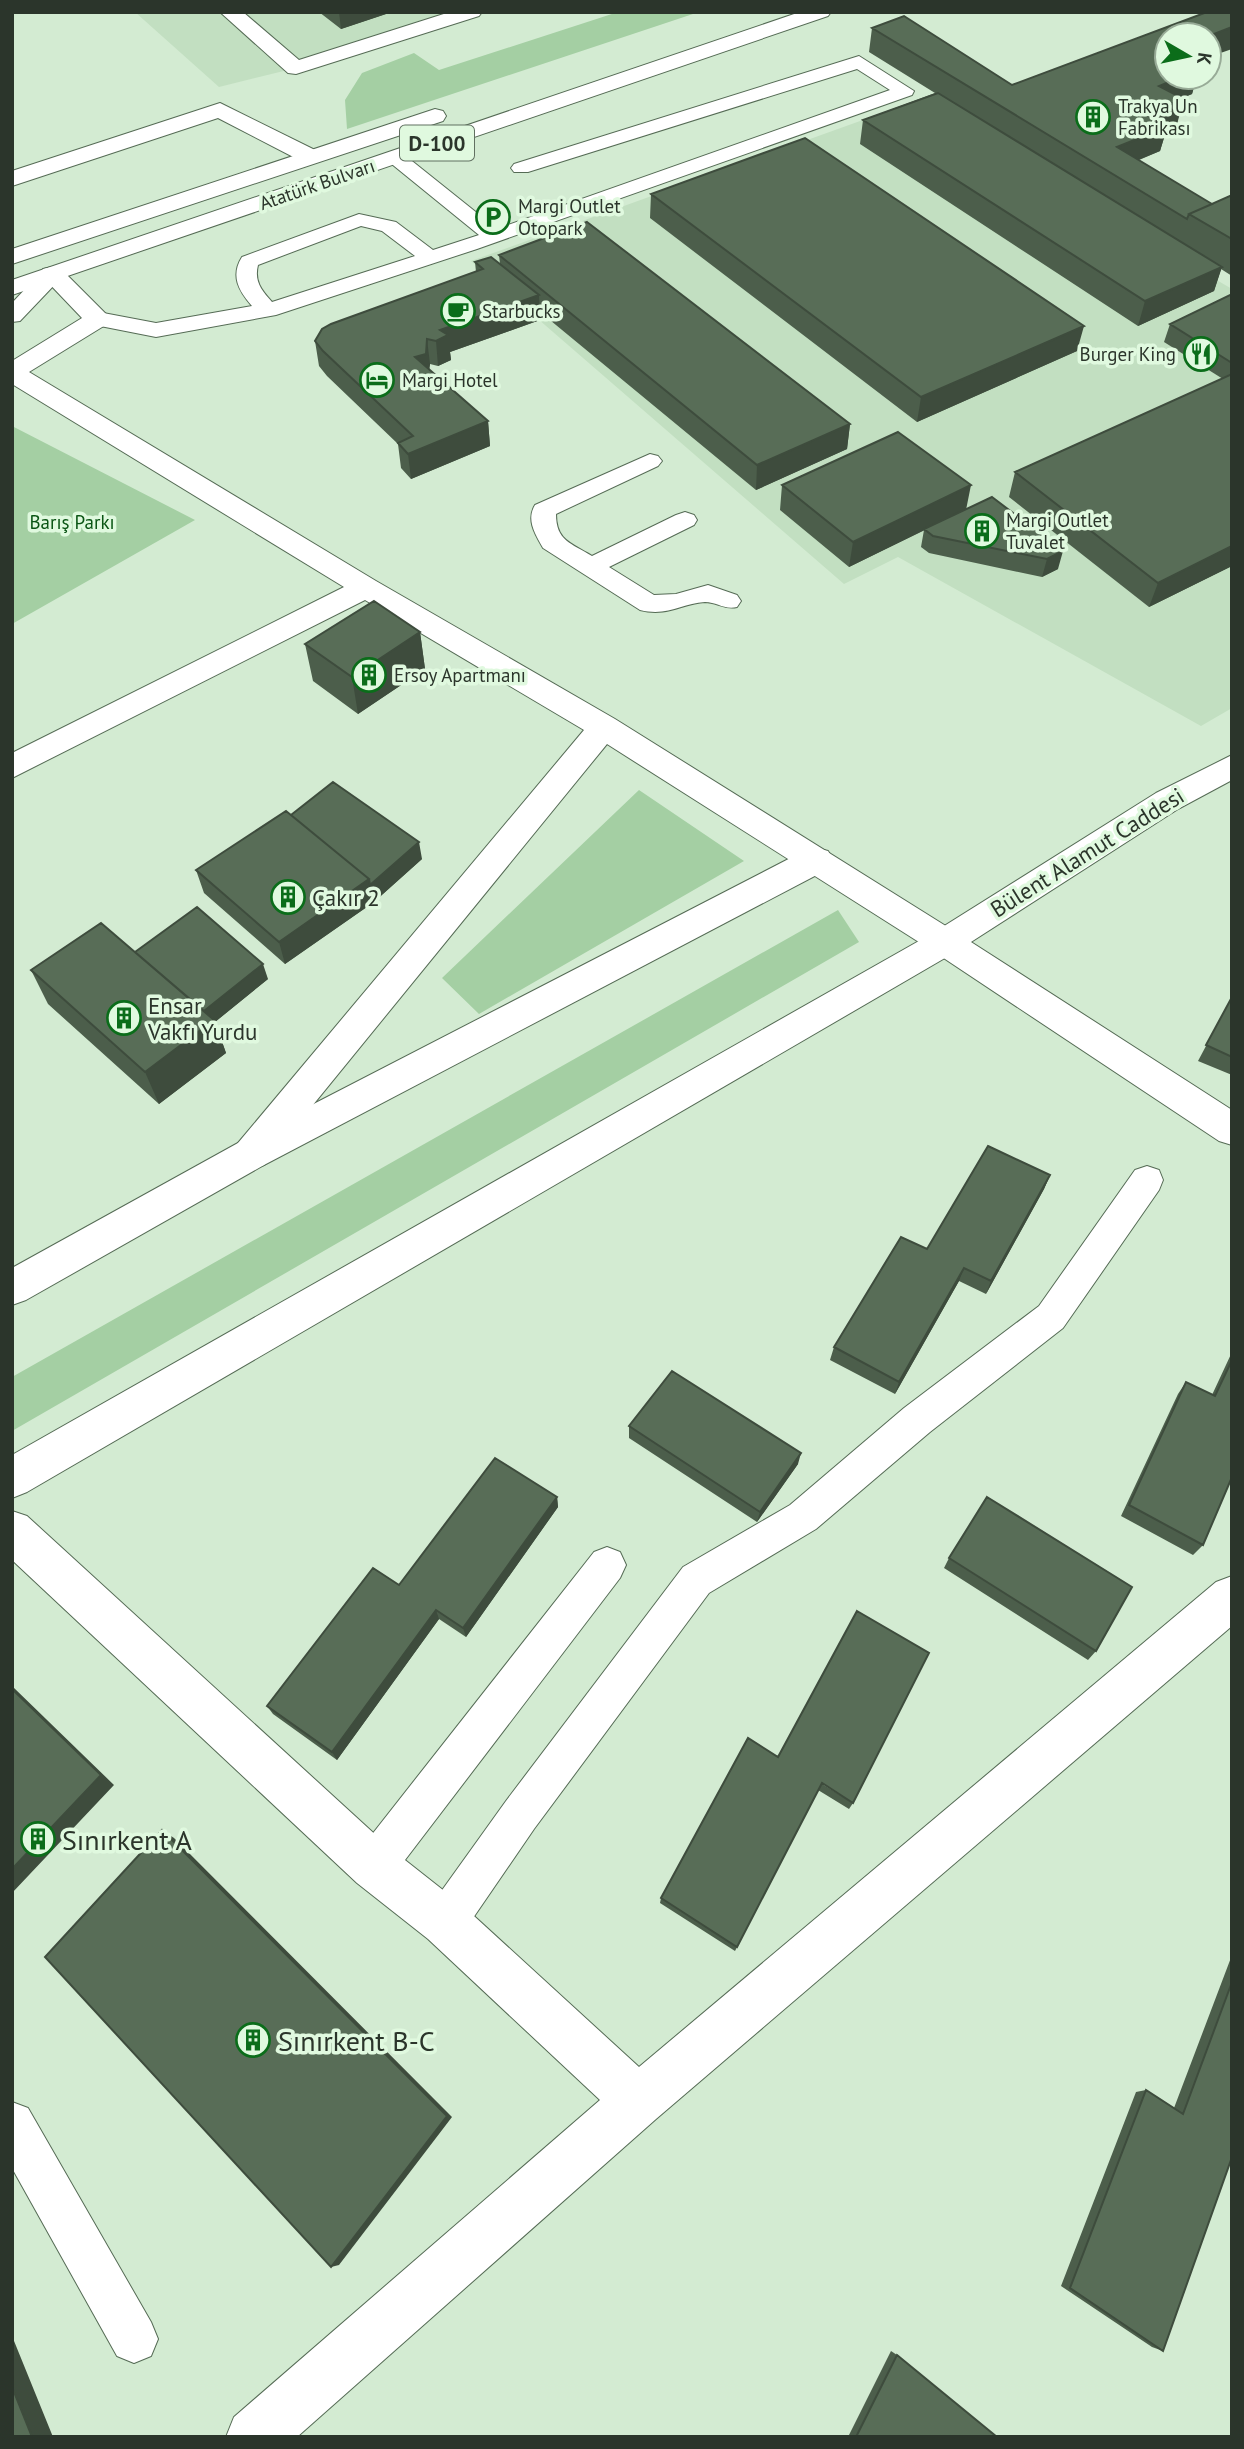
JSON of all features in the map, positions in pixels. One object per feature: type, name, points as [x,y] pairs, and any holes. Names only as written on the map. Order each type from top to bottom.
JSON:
[{"type":"street","points":[[230,12],[296,68],[472,12]]},
{"type":"street","name":"Atatürk Bulvarı","points":[[12,288],[821,12]]},
{"type":"street","points":[[12,179],[220,110],[311,157]]},
{"type":"street","name":"Atatürk Bulvarı","points":[[12,257],[452,110]]},
{"type":"street","points":[[52,274],[98,319],[12,372],[366,588],[604,727],[944,942],[1232,1130]]},
{"type":"street","points":[[12,766],[366,588]]},
{"type":"street","points":[[251,1154],[604,727]]},
{"type":"street","name":"Bülent Alamut Caddesi","points":[[12,1478],[944,942],[1167,801],[1232,766]]},
{"type":"street","points":[[12,1288],[251,1154],[816,860]]},
{"type":"street","points":[[12,1531],[374,1866],[445,1922],[638,2101]]},
{"type":"street","points":[[254,2437],[638,2101],[1232,1597]]},
{"type":"lane","points":[[98,319],[156,330],[268,310],[430,258],[905,91],[859,62],[521,169],[570,208]]},
{"type":"lane","points":[[395,157],[493,236]]},
{"type":"lane","points":[[268,310],[247,289],[244,274],[249,261],[359,219],[372,219],[390,226],[430,258]]},
{"type":"lane","points":[[12,316],[52,274]]},
{"type":"lane","points":[[650,461],[544,510],[544,528],[552,542],[649,604],[677,602],[708,593],[729,601]]},
{"type":"lane","points":[[592,566],[685,520]]},
{"type":"lane","points":[[445,1922],[520,1815],[696,1580],[803,1517],[917,1420],[1051,1317],[1147,1180]]},
{"type":"lane","points":[[374,1866],[607,1565]]},
{"type":"lane","points":[[12,2124],[134,2339]]},
{"type":"shaded area","points":[[135,12],[472,12],[296,68],[219,87]]},
{"type":"shaded area","points":[[913,102],[1232,289],[1232,708],[1201,726],[898,557],[844,584],[471,261]]},
{"type":"green space","points":[[618,12],[699,12],[347,129],[345,100],[362,73],[414,53],[439,70]]},
{"type":"green space","name":"Barış Parkı","points":[[12,426],[195,520],[12,624]]},
{"type":"green space","points":[[639,790],[744,861],[479,1014],[442,978]]},
{"type":"green space","points":[[838,910],[859,942],[12,1431],[12,1377]]},
{"type":"building","points":[[1207,12],[1232,12],[1232,27],[1223,31],[1223,21],[1183,21]]},
{"type":"building","points":[[904,16],[1012,85],[1153,32],[1153,91],[1169,91],[1184,99],[1145,114],[1167,127],[1117,147],[1212,204],[1189,214],[1187,219],[872,28]]},
{"type":"building","points":[[938,93],[1222,267],[1145,301],[863,120]]},
{"type":"building","points":[[805,138],[1084,326],[921,397],[651,194]]},
{"type":"building","points":[[1232,195],[1232,239],[1189,214]]},
{"type":"building","points":[[587,222],[850,424],[757,465],[499,255]]},
{"type":"building","name":"Margi Hotel","points":[[491,257],[539,295],[440,330],[448,335],[436,341],[427,339],[426,354],[415,357],[488,421],[408,454],[398,443],[413,436],[315,341],[322,329],[331,324],[483,269],[475,262]]},
{"type":"building","points":[[1232,294],[1232,363],[1170,324]]},
{"type":"building","points":[[1232,374],[1232,546],[1158,583],[1015,472]]},
{"type":"building","points":[[898,432],[971,485],[853,542],[782,485]]},
{"type":"building","points":[[992,497],[1063,551],[1047,559],[933,536],[924,529]]},
{"type":"building","points":[[374,601],[420,632],[352,677],[305,644]]},
{"type":"building","points":[[333,782],[419,842],[370,885],[369,879],[291,815]]},
{"type":"building","name":"Çakır 2","points":[[286,811],[369,879],[279,942],[196,870]]},
{"type":"building","points":[[197,907],[263,964],[204,1011],[135,952]]},
{"type":"building","name":"Ensar Vakfı Yurdu","points":[[101,923],[214,1020],[145,1072],[31,970]]},
{"type":"building","points":[[1232,997],[1232,1057],[1206,1045]]},
{"type":"building","points":[[988,1146],[1050,1175],[991,1281],[964,1268],[899,1382],[834,1347],[901,1237],[927,1249]]},
{"type":"building","points":[[1232,1360],[1232,1477],[1203,1545],[1129,1505],[1186,1382],[1215,1396]]},
{"type":"building","points":[[672,1371],[801,1453],[760,1512],[629,1426]]},
{"type":"building","points":[[495,1458],[557,1497],[463,1628],[436,1610],[332,1752],[267,1706],[373,1568],[399,1585]]},
{"type":"building","points":[[987,1497],[1132,1587],[1096,1651],[949,1558]]},
{"type":"building","points":[[857,1611],[929,1653],[853,1803],[822,1783],[737,1947],[661,1898],[748,1738],[778,1757]]},
{"type":"building","name":"Sınırkent A","points":[[12,1689],[101,1775],[12,1869]]},
{"type":"building","name":"Sınırkent B-C","points":[[162,1830],[447,2116],[331,2267],[45,1957]]},
{"type":"building","points":[[1232,1982],[1232,2157],[1163,2351],[1070,2288],[1146,2090],[1183,2114]]},
{"type":"building","points":[[897,2355],[997,2437],[856,2437]]},
{"type":"building","points":[[12,2387],[32,2437],[12,2437]]},
{"type":"place","name":"Trakya Un Fabrikası","points":[[1093,117]]},
{"type":"place","name":"Margi Outlet Otopark","points":[[493,217]]},
{"type":"place","name":"Starbucks","points":[[458,311]]},
{"type":"place","name":"Burger King","points":[[1201,354]]},
{"type":"place","name":"Margi Hotel","points":[[377,380]]},
{"type":"place","name":"Margi Outlet Tuvalet","points":[[982,531]]},
{"type":"place","name":"Ersoy Apartmanı","points":[[369,675]]},
{"type":"place","name":"Çakır 2","points":[[288,897]]},
{"type":"place","name":"Ensar Vakfı Yurdu","points":[[124,1018]]},
{"type":"place","name":"Sınırkent A","points":[[38,1839]]},
{"type":"place","name":"Sınırkent B-C","points":[[253,2040]]}]
